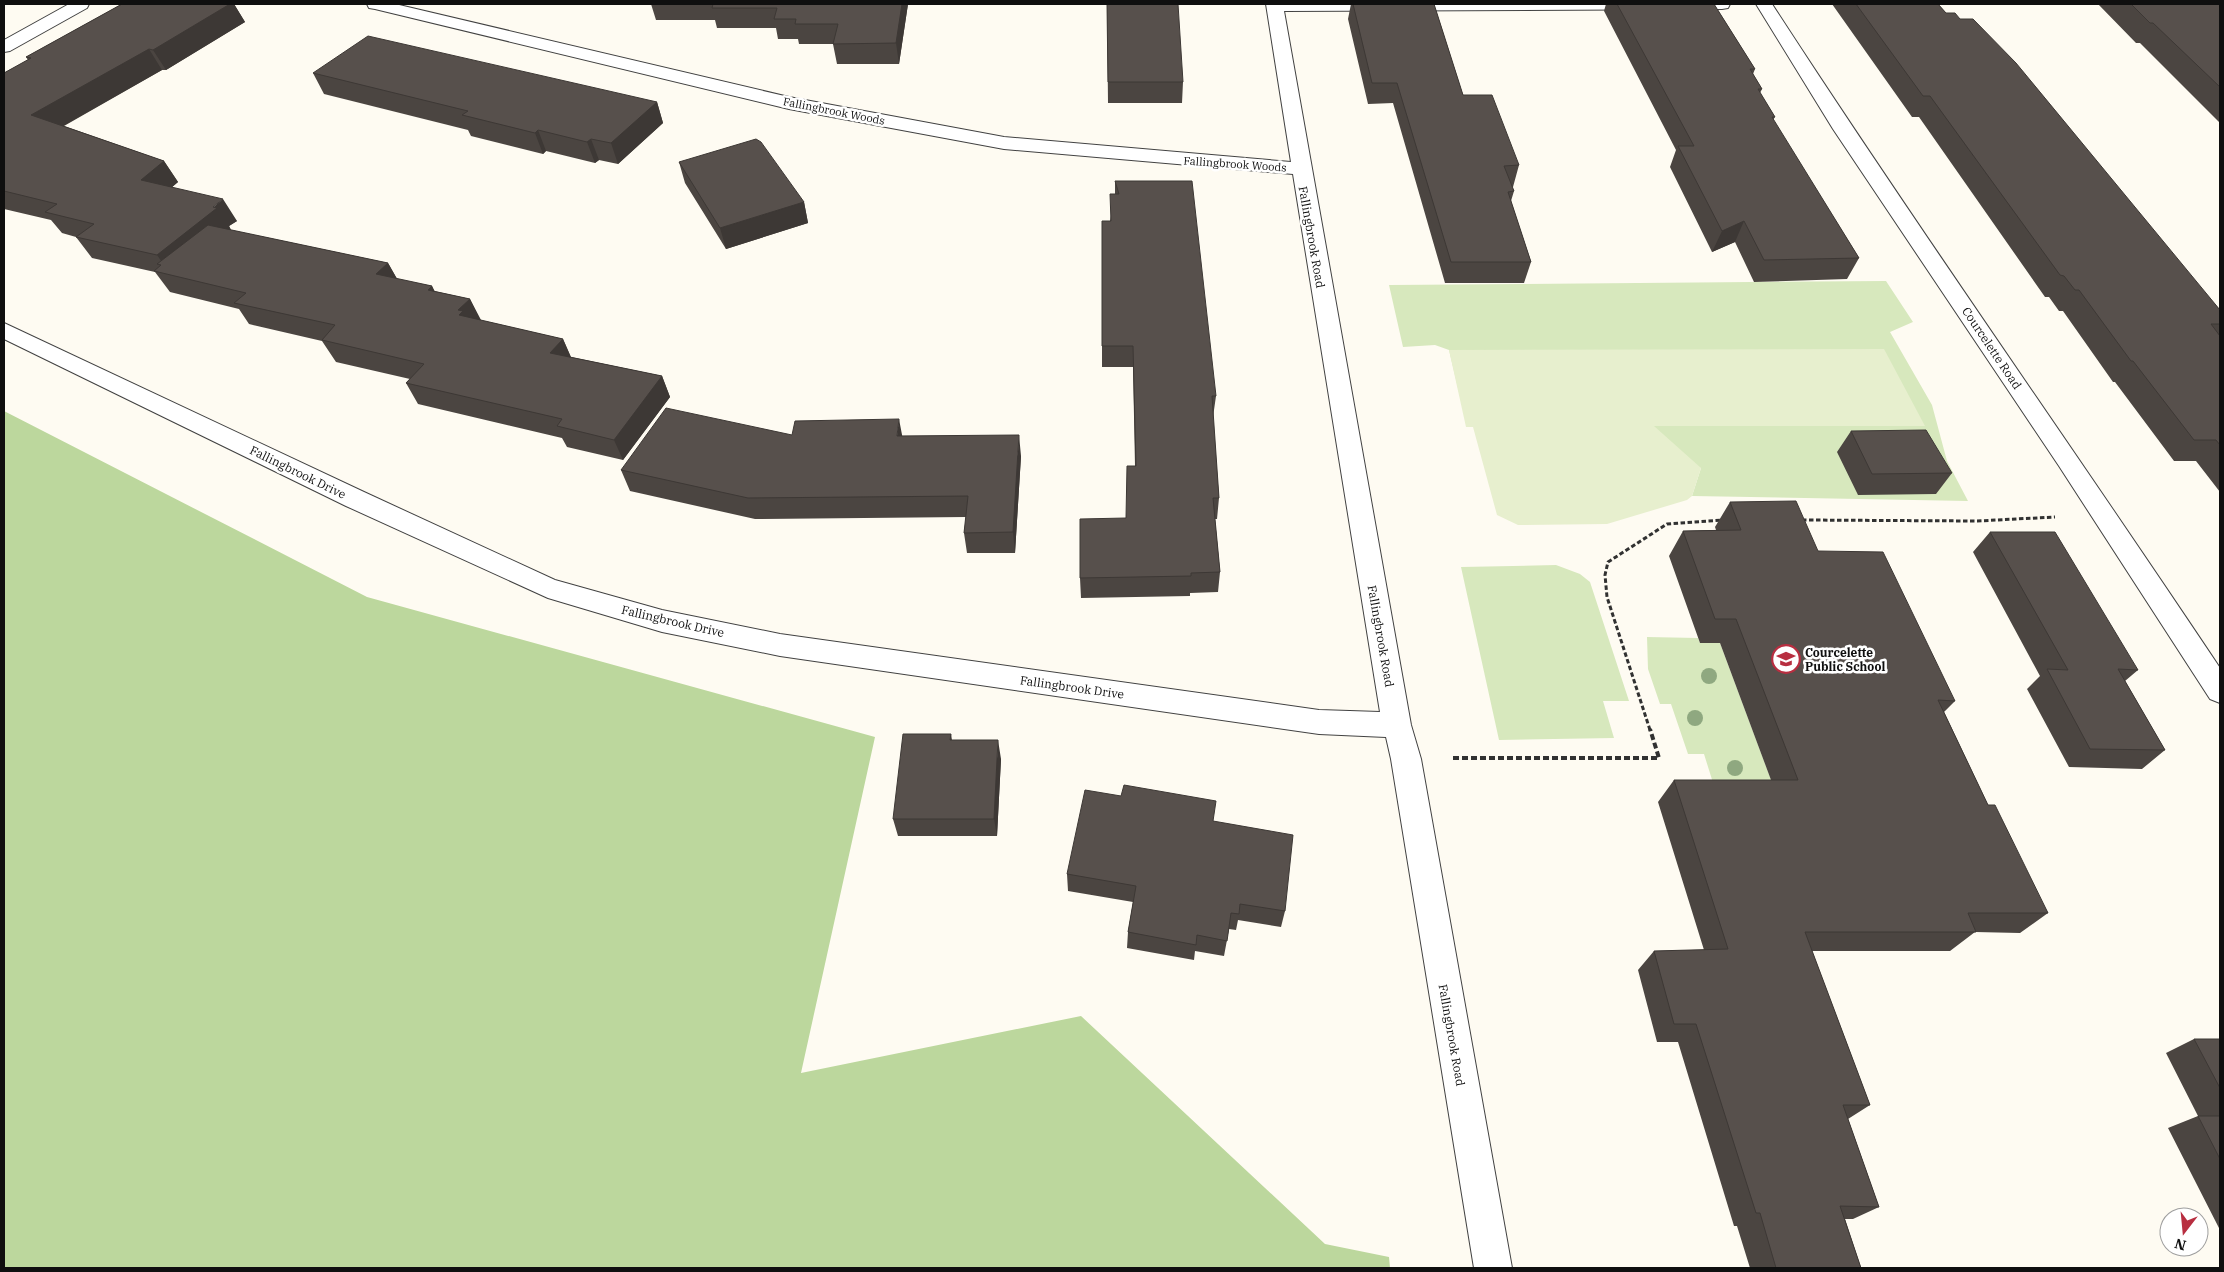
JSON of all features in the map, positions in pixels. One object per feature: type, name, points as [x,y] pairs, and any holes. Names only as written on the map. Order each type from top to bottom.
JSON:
[{"type":"street","points":[[4,47],[81,4]]},
{"type":"street","name":"Fallingbrook Woods","points":[[376,4],[789,103],[1004,142],[1122,156],[1300,169]]},
{"type":"street","points":[[1274,5],[1722,4]]},
{"type":"street","name":"Courcelette Road","points":[[1764,4],[1843,129],[2220,692]]},
{"type":"street","name":"Fallingbrook Road","points":[[1274,5],[1300,169],[1397,725],[1406,759],[1493,1268]]},
{"type":"street","name":"Fallingbrook Drive","points":[[4,330],[355,499],[548,588],[662,622],[790,646],[1320,722],[1397,725]]},
{"type":"path","points":[[1798,520],[1976,521],[2103,515]]},
{"type":"path","points":[[1458,757],[1659,758],[1607,597],[1605,575],[1608,562],[1667,524],[1730,520]]},
{"type":"green space","points":[[1886,281],[1913,322],[1890,332],[1932,405],[1947,461],[1968,501],[1692,496],[1701,468],[1463,409],[1449,350],[1435,345],[1403,347],[1389,285]]},
{"type":"green space","points":[[1884,349],[1925,426],[1654,426],[1701,468],[1692,496],[1687,500],[1607,524],[1518,525],[1497,515],[1473,427],[1466,427],[1449,350]]},
{"type":"green space","points":[[4,411],[367,597],[875,737],[801,1073],[1081,1016],[1325,1244],[1389,1257],[1390,1268],[4,1268]]},
{"type":"green space","points":[[1556,565],[1580,574],[1590,582],[1629,701],[1603,701],[1614,738],[1499,740],[1461,567]]},
{"type":"green space","points":[[1647,637],[1698,638],[1700,643],[1720,643],[1779,801],[1719,802],[1704,754],[1688,754],[1671,704],[1660,704],[1648,669]]},
{"type":"building","points":[[122,4],[230,4],[153,50],[149,49],[31,115],[164,161],[141,180],[223,199],[213,207],[217,208],[157,255],[76,237],[94,224],[45,212],[57,204],[4,191],[4,73],[31,58],[26,57]]},
{"type":"building","points":[[713,4],[902,4],[896,43],[833,44],[838,24],[795,24],[796,19],[774,19],[777,8],[712,8]]},
{"type":"building","points":[[1107,4],[1178,4],[1183,82],[1108,82]]},
{"type":"building","points":[[1353,4],[1434,4],[1463,95],[1492,95],[1519,165],[1504,166],[1514,191],[1508,192],[1531,262],[1451,262],[1397,83],[1372,83]]},
{"type":"building","points":[[1617,4],[1714,4],[1755,69],[1750,69],[1762,89],[1758,89],[1775,117],[1772,117],[1859,258],[1764,260],[1744,221],[1722,231],[1678,146],[1694,146]]},
{"type":"building","points":[[1856,4],[1938,4],[1946,13],[1955,13],[1960,19],[1973,19],[2016,63],[2220,310],[2220,324],[2211,324],[2220,336],[2220,445],[2216,440],[2194,440],[2133,361],[2131,361],[2079,290],[2075,290],[2064,276],[2060,275],[1930,96],[1923,96]]},
{"type":"building","points":[[2131,4],[2220,4],[2220,87],[2153,23],[2150,23]]},
{"type":"building","points":[[368,36],[657,102],[611,143],[591,139],[587,142],[538,130],[535,133],[462,115],[468,111],[313,73]]},
{"type":"building","points":[[756,139],[761,142],[804,202],[720,228],[679,162]]},
{"type":"building","points":[[1115,181],[1192,181],[1216,396],[1212,396],[1219,498],[1213,498],[1220,572],[1191,573],[1191,576],[1080,578],[1080,519],[1126,518],[1127,466],[1136,466],[1133,346],[1102,346],[1102,221],[1111,221],[1110,194],[1119,194]]},
{"type":"building","points":[[208,225],[388,263],[376,274],[432,286],[428,290],[470,299],[458,310],[463,311],[459,315],[563,339],[550,353],[662,376],[614,440],[557,426],[562,419],[406,383],[424,364],[322,340],[335,325],[234,303],[246,293],[154,271],[161,265],[157,264]]},
{"type":"building","points":[[666,408],[792,435],[795,421],[899,419],[897,436],[1019,435],[1013,532],[964,533],[968,496],[748,498],[621,470]]},
{"type":"building","points":[[1926,430],[1952,473],[1872,474],[1851,431]]},
{"type":"building","points":[[1796,501],[1818,551],[1883,552],[1955,701],[1938,700],[1988,805],[1995,805],[2048,913],[1968,913],[1976,932],[1805,932],[1870,1105],[1843,1105],[1879,1207],[1840,1206],[1861,1268],[1776,1268],[1760,1213],[1756,1213],[1696,1024],[1674,1024],[1654,951],[1728,949],[1674,780],[1798,780],[1736,619],[1715,619],[1683,531],[1741,530],[1730,502]]},
{"type":"building","points":[[1990,532],[2055,532],[2138,670],[2118,669],[2165,750],[2090,749],[2047,669],[2068,670]]},
{"type":"building","points":[[903,734],[951,734],[950,740],[998,740],[994,819],[893,819]]},
{"type":"building","points":[[1124,785],[1216,801],[1213,821],[1293,835],[1285,911],[1240,904],[1239,914],[1231,913],[1227,941],[1197,935],[1196,945],[1128,932],[1136,886],[1067,874],[1085,790],[1121,796]]},
{"type":"building","points":[[2194,1039],[2220,1039],[2220,1088]]},
{"type":"building","points":[[2198,1116],[2220,1116],[2220,1159]]},
{"type":"place","name":"Courcelette Public School","points":[[1786,659]]}]
